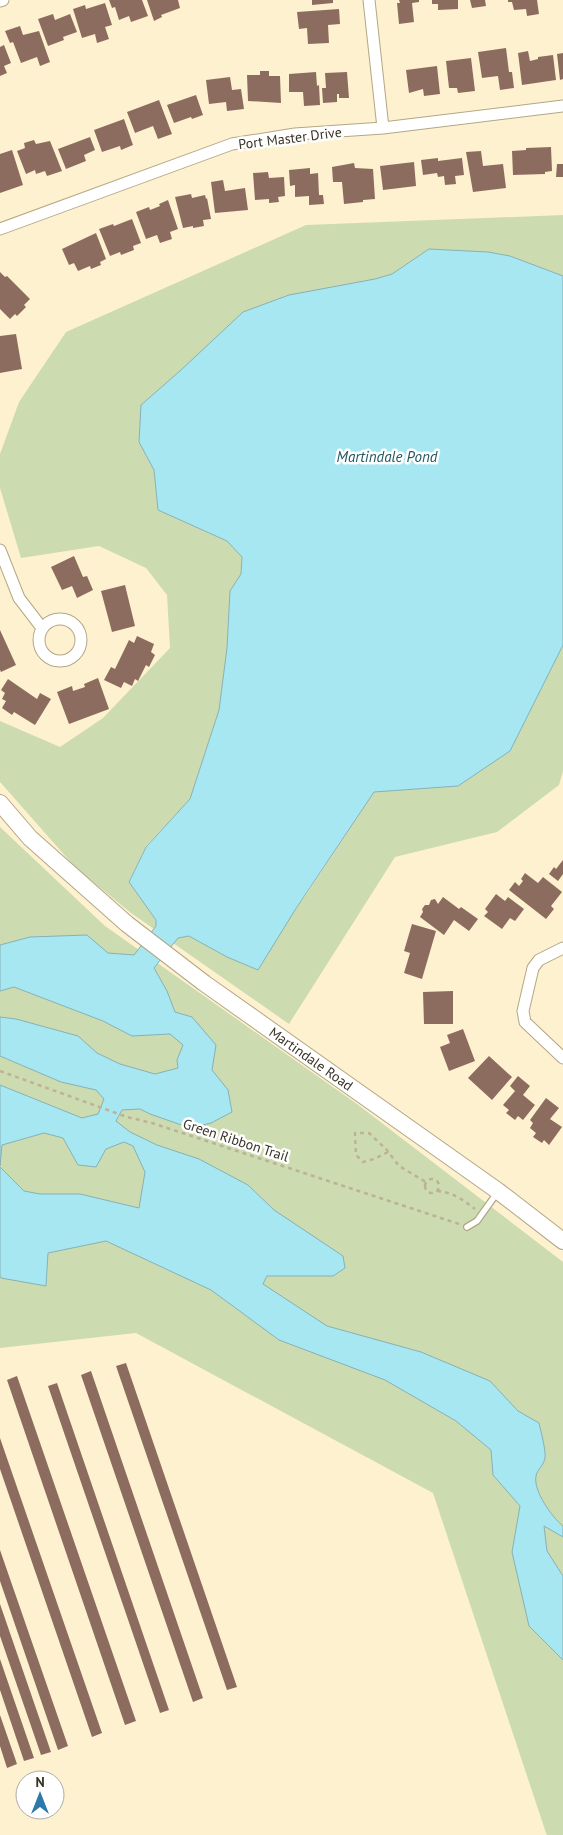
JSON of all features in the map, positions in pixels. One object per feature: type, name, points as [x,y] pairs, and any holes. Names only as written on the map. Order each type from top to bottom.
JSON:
[{"type":"main road","name":"Martindale Road","points":[[0,803],[30,838],[127,924],[204,982],[498,1191]]},
{"type":"main road","points":[[498,1191],[562,1237]]},
{"type":"street","points":[[369,0],[383,128]]},
{"type":"street","name":"Port Master Drive","points":[[0,229],[232,144],[295,134],[383,128],[563,106]]},
{"type":"street","points":[[0,550],[19,598],[42,628]]},
{"type":"street","points":[[563,948],[540,960],[533,968],[523,1011],[524,1022],[563,1058]]},
{"type":"lane","points":[[467,1227],[477,1221],[498,1191]]},
{"type":"path","name":"Green Ribbon Trail","points":[[0,1071],[127,1117],[152,1123],[467,1227]]},
{"type":"path","points":[[388,1152],[363,1162],[356,1155],[355,1133],[369,1133],[388,1152],[398,1166],[426,1182],[430,1180],[436,1181],[439,1185],[437,1191]]},
{"type":"path","points":[[426,1182],[425,1187],[427,1191],[433,1193],[445,1191],[456,1195],[482,1215]]},
{"type":"green space","points":[[563,215],[563,276],[510,256],[488,252],[429,249],[392,274],[375,279],[181,370],[141,405],[139,442],[154,470],[158,510],[227,541],[242,556],[241,574],[230,592],[227,648],[219,710],[190,799],[146,846],[129,881],[156,920],[154,929],[131,913],[75,867],[0,782],[0,721],[60,747],[103,718],[170,648],[167,595],[146,568],[99,546],[21,558],[0,488],[0,454],[19,402],[66,332],[306,225]]},
{"type":"green space","points":[[563,645],[563,771],[559,785],[497,832],[395,857],[289,1024],[173,943],[178,937],[189,936],[227,957],[295,910],[374,792],[458,786]]},
{"type":"green space","points":[[0,827],[105,926],[357,1104],[563,1262],[563,1835],[547,1835],[546,1833],[433,1493],[136,1333],[0,1348]]},
{"type":"water","name":"Martindale Pond","points":[[429,249],[488,252],[510,256],[563,276],[563,645],[510,751],[458,786],[374,792],[295,910],[258,970],[227,957],[189,936],[178,938],[154,968],[167,991],[175,1012],[192,1017],[216,1045],[212,1070],[228,1090],[232,1112],[211,1123],[190,1128],[140,1109],[122,1110],[116,1121],[130,1132],[157,1145],[199,1159],[248,1185],[274,1210],[343,1256],[345,1268],[333,1276],[267,1276],[263,1284],[327,1326],[421,1352],[490,1381],[518,1411],[539,1423],[545,1455],[536,1476],[537,1489],[549,1510],[563,1526],[563,1537],[544,1526],[547,1551],[563,1576],[563,1660],[529,1626],[512,1552],[520,1506],[493,1475],[491,1450],[456,1421],[385,1380],[279,1340],[211,1290],[106,1241],[48,1253],[46,1286],[1,1278],[0,1276],[0,1167],[24,1191],[40,1194],[80,1194],[139,1208],[145,1172],[133,1146],[124,1142],[106,1149],[96,1167],[78,1165],[63,1138],[44,1133],[2,1145],[0,1166],[0,1085],[82,1118],[98,1114],[104,1099],[96,1090],[61,1082],[0,1056],[0,1017],[16,1019],[78,1036],[97,1053],[120,1064],[155,1074],[178,1068],[177,1060],[183,1045],[170,1034],[132,1036],[103,1021],[14,987],[0,991],[0,945],[30,937],[87,935],[108,953],[134,955],[156,926],[156,920],[129,882],[146,847],[190,799],[219,710],[227,648],[230,591],[241,574],[242,557],[227,541],[158,510],[154,470],[139,442],[141,405],[243,312],[289,295],[375,279],[392,274]]},
{"type":"building","points":[[109,0],[142,0],[148,16],[131,22],[129,16],[119,20],[115,7],[112,8]]},
{"type":"building","points":[[147,0],[178,0],[180,8],[161,15],[162,17],[154,21]]},
{"type":"building","points":[[312,0],[333,0],[333,3],[312,5]]},
{"type":"building","points":[[399,0],[419,0],[419,2],[412,3],[414,22],[399,24],[397,3],[400,3]]},
{"type":"building","points":[[432,0],[458,0],[458,9],[438,10],[438,4],[432,4]]},
{"type":"building","points":[[470,0],[485,0],[486,6],[472,8]]},
{"type":"building","points":[[508,0],[537,0],[539,14],[527,16],[526,9],[514,10],[512,2],[508,2]]},
{"type":"building","points":[[105,3],[112,25],[105,27],[109,39],[97,43],[95,34],[82,38],[73,9],[85,5],[86,9]]},
{"type":"building","points":[[339,9],[340,24],[328,25],[329,43],[308,44],[307,28],[299,29],[297,12]]},
{"type":"building","points":[[53,14],[55,20],[70,14],[77,32],[63,37],[64,40],[48,46],[38,19]]},
{"type":"building","points":[[20,26],[23,35],[39,31],[50,62],[40,66],[37,57],[21,63],[13,42],[10,43],[5,31]]},
{"type":"building","points":[[4,45],[11,63],[4,66],[7,73],[0,76],[0,47]]},
{"type":"building","points":[[506,48],[509,72],[512,72],[514,88],[500,90],[498,76],[482,78],[478,52]]},
{"type":"building","points":[[528,51],[530,61],[538,59],[538,57],[553,55],[556,80],[522,85],[518,53]]},
{"type":"building","points":[[563,53],[563,79],[560,80],[557,54]]},
{"type":"building","points":[[471,58],[475,91],[458,93],[457,88],[449,88],[446,61]]},
{"type":"building","points":[[437,66],[440,94],[424,96],[423,89],[409,93],[406,70]]},
{"type":"building","points":[[260,71],[269,71],[269,76],[280,76],[281,103],[248,101],[247,75],[260,75]]},
{"type":"building","points":[[316,72],[320,105],[304,106],[303,92],[289,92],[289,74]]},
{"type":"building","points":[[347,72],[349,98],[339,98],[339,94],[337,94],[337,102],[323,103],[322,88],[326,88],[325,73]]},
{"type":"building","points":[[230,77],[232,90],[241,89],[244,109],[227,111],[226,102],[209,104],[206,80]]},
{"type":"building","points":[[196,95],[203,115],[174,123],[167,105]]},
{"type":"building","points":[[159,100],[172,134],[158,139],[153,126],[135,133],[127,112]]},
{"type":"building","points":[[124,119],[133,145],[121,150],[120,146],[102,152],[94,130]]},
{"type":"building","points":[[90,137],[95,150],[84,155],[86,161],[66,169],[58,149]]},
{"type":"building","points":[[34,140],[36,144],[50,141],[62,171],[47,176],[45,171],[36,174],[35,170],[26,174],[17,151],[25,148],[24,143]]},
{"type":"building","points":[[551,147],[552,171],[545,172],[545,174],[513,175],[512,151],[526,150],[526,148]]},
{"type":"building","points":[[12,150],[23,185],[0,193],[0,154]]},
{"type":"building","points":[[481,151],[483,166],[503,164],[506,188],[473,192],[466,152]]},
{"type":"building","points":[[438,158],[438,161],[462,158],[464,175],[455,176],[456,184],[445,185],[444,176],[438,177],[437,173],[423,175],[421,160]]},
{"type":"building","points":[[414,162],[416,186],[383,190],[380,166]]},
{"type":"building","points":[[354,163],[355,168],[373,169],[375,199],[344,204],[342,182],[333,182],[332,167]]},
{"type":"building","points":[[557,164],[563,164],[563,177],[556,177]]},
{"type":"building","points":[[310,168],[310,174],[318,173],[319,195],[323,195],[324,204],[309,205],[309,196],[295,197],[295,185],[290,186],[289,170]]},
{"type":"building","points":[[268,172],[269,178],[284,177],[285,196],[278,197],[279,202],[269,203],[269,199],[255,200],[253,173]]},
{"type":"building","points":[[223,180],[225,191],[245,188],[248,210],[215,213],[211,182]]},
{"type":"building","points":[[191,194],[192,198],[205,195],[211,219],[203,220],[204,226],[183,228],[175,197]]},
{"type":"building","points":[[168,200],[178,229],[170,232],[172,239],[160,243],[157,235],[146,239],[136,212],[149,207],[150,210]]},
{"type":"building","points":[[132,219],[141,243],[133,246],[134,250],[121,255],[120,252],[110,256],[99,229]]},
{"type":"building","points":[[96,233],[106,259],[100,262],[101,265],[91,269],[90,266],[78,271],[74,263],[69,265],[62,249]]},
{"type":"building","points":[[0,272],[5,277],[7,276],[30,299],[24,305],[26,307],[17,316],[15,314],[10,319],[0,309]]},
{"type":"building","points":[[16,334],[22,369],[0,373],[0,336]]},
{"type":"building","points":[[74,556],[83,577],[87,576],[93,590],[77,598],[72,586],[62,590],[51,567]]},
{"type":"building","points":[[125,585],[135,626],[112,632],[101,591]]},
{"type":"building","points":[[0,630],[16,665],[1,672],[0,670]]},
{"type":"building","points":[[137,636],[154,644],[151,652],[155,655],[149,667],[146,665],[138,681],[135,679],[132,686],[124,682],[121,688],[104,680],[111,667],[115,669],[129,640],[134,643]]},
{"type":"building","points":[[98,678],[109,709],[69,724],[57,692],[72,686],[73,691],[85,687],[84,684]]},
{"type":"building","points":[[8,679],[37,699],[40,693],[51,699],[35,725],[14,712],[12,715],[2,708],[6,701],[2,699],[5,693],[1,690]]},
{"type":"building","points":[[563,860],[563,874],[558,881],[549,874]]},
{"type":"building","points":[[525,873],[538,883],[543,877],[562,892],[551,906],[554,909],[546,919],[509,890],[515,882],[519,886],[523,881],[521,879]]},
{"type":"building","points":[[496,894],[505,901],[508,897],[524,909],[515,921],[510,918],[502,929],[484,916],[488,912],[485,909]]},
{"type":"building","points":[[443,897],[459,909],[461,907],[478,919],[469,931],[454,920],[444,935],[420,917],[425,905],[429,905],[431,900],[435,899],[438,904]]},
{"type":"building","points":[[412,924],[436,931],[422,979],[404,973],[410,953],[404,951]]},
{"type":"building","points":[[453,991],[453,1024],[424,1024],[423,992]]},
{"type":"building","points":[[463,1029],[475,1061],[449,1071],[440,1047],[450,1043],[447,1035]]},
{"type":"building","points":[[489,1056],[512,1077],[492,1100],[468,1078]]},
{"type":"building","points":[[518,1076],[530,1086],[523,1095],[535,1105],[523,1120],[518,1116],[515,1120],[506,1113],[509,1110],[503,1105],[515,1091],[510,1086]]},
{"type":"building","points":[[546,1098],[559,1108],[550,1119],[562,1127],[549,1145],[544,1140],[542,1143],[533,1137],[536,1133],[530,1128],[533,1123],[530,1120]]},
{"type":"building","points":[[126,1363],[237,1687],[227,1690],[116,1366]]},
{"type":"building","points":[[91,1371],[203,1698],[193,1702],[81,1375]]},
{"type":"building","points":[[17,1376],[136,1721],[125,1725],[7,1380]]},
{"type":"building","points":[[57,1383],[169,1710],[160,1713],[48,1386]]},
{"type":"building","points":[[0,1438],[102,1733],[92,1737],[0,1469]]},
{"type":"building","points":[[0,1550],[68,1746],[58,1750],[0,1581]]},
{"type":"building","points":[[0,1604],[51,1752],[41,1755],[0,1636]]},
{"type":"building","points":[[0,1659],[34,1758],[24,1761],[0,1690]]},
{"type":"building","points":[[0,1715],[17,1764],[7,1768],[0,1746]]}]
